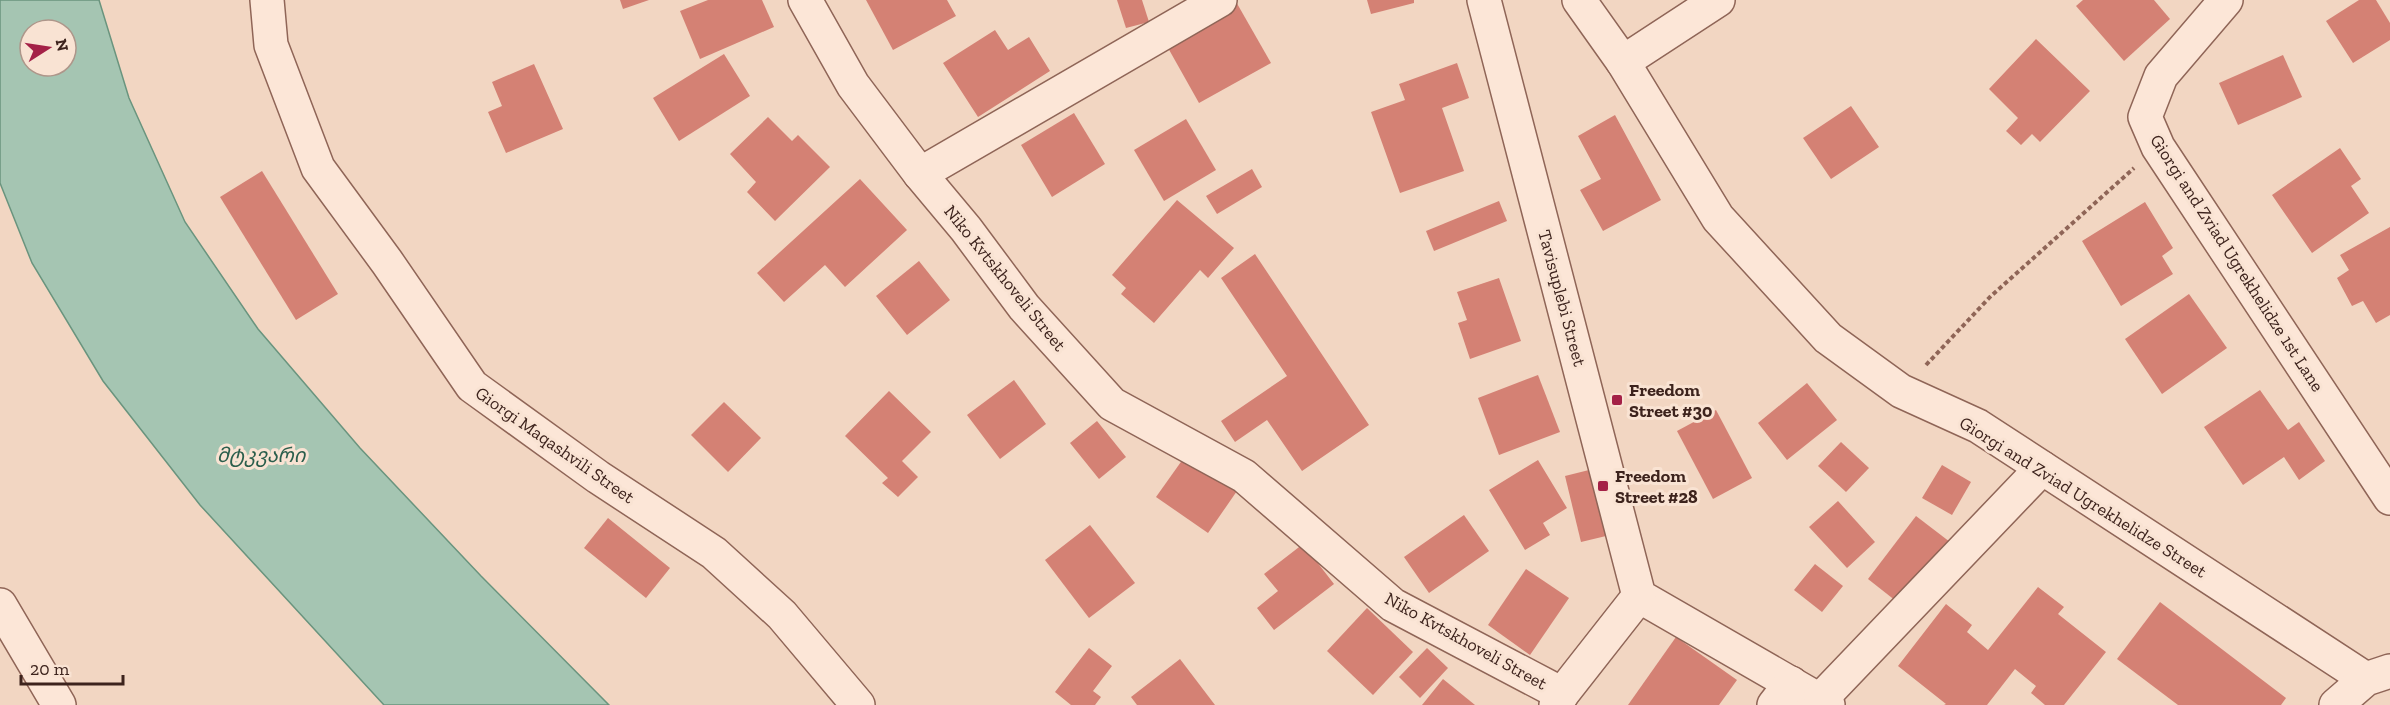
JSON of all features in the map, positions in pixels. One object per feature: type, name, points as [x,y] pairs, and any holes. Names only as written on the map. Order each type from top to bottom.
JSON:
[{"type":"street","name":"Giorgi Maqashvili Street","points":[[267,0],[271,45],[318,168],[387,262],[472,386],[598,477],[714,553],[782,615],[858,705]]},
{"type":"street","name":"Niko Kvtskhoveli Street","points":[[805,0],[853,86],[920,174],[966,229],[1024,307],[1112,404],[1244,476],[1393,605],[1559,699]]},
{"type":"street","points":[[920,174],[1220,0]]},
{"type":"street","name":"Tavisuplebi Street","points":[[1484,0],[1639,596]]},
{"type":"street","name":"Giorgi and Zviad Ugrekhelidze Street","points":[[1579,0],[1623,62],[1718,218],[1828,338],[1900,391],[1978,426],[2042,468],[2358,692]]},
{"type":"street","points":[[1623,62],[1718,0]]},
{"type":"street","name":"Giorgi and Zviad Ugrekhelidze 1st Lane","points":[[2226,0],[2161,75],[2145,117],[2158,147],[2390,498]]},
{"type":"street","points":[[1559,699],[1639,596],[1782,694],[1824,702],[2042,468]]},
{"type":"street","points":[[0,605],[59,705]]},
{"type":"path","points":[[1900,391],[1991,296],[2158,147]]},
{"type":"water","name":"მტკვარი","points":[[0,0],[99,0],[129,98],[185,222],[258,329],[360,448],[481,576],[609,705],[384,705],[200,505],[103,381],[32,263],[0,183]]},
{"type":"building","points":[[620,0],[649,0],[623,9]]},
{"type":"building","points":[[708,0],[762,0],[774,27],[700,59],[680,11]]},
{"type":"building","points":[[866,0],[947,0],[956,16],[893,50]]},
{"type":"building","points":[[1117,0],[1142,0],[1149,22],[1126,28]]},
{"type":"building","points":[[1235,0],[1271,63],[1199,103],[1163,39]]},
{"type":"building","points":[[1367,0],[1414,0],[1414,3],[1371,14]]},
{"type":"building","points":[[2083,0],[2154,0],[2170,19],[2124,61],[2076,6]]},
{"type":"building","points":[[2359,0],[2376,0],[2390,23],[2390,40],[2353,63],[2326,21]]},
{"type":"building","points":[[995,30],[1008,50],[1029,37],[1050,71],[978,117],[943,63]]},
{"type":"building","points":[[2036,39],[2090,91],[2040,142],[2032,134],[2021,145],[2006,131],[2018,118],[1989,89]]},
{"type":"building","points":[[724,54],[750,96],[679,141],[653,98]]},
{"type":"building","points":[[2283,55],[2302,97],[2238,125],[2219,83]]},
{"type":"building","points":[[1457,63],[1469,98],[1442,108],[1464,171],[1400,193],[1371,112],[1405,100],[1399,84]]},
{"type":"building","points":[[534,64],[563,129],[506,153],[488,112],[502,106],[492,82]]},
{"type":"building","points":[[1851,106],[1879,147],[1831,179],[1803,138]]},
{"type":"building","points":[[1074,113],[1105,164],[1052,197],[1021,145]]},
{"type":"building","points":[[1615,115],[1661,200],[1603,231],[1580,190],[1601,179],[1578,136]]},
{"type":"building","points":[[768,117],[792,141],[798,135],[830,167],[775,221],[747,192],[756,182],[730,154]]},
{"type":"building","points":[[1186,119],[1216,170],[1164,201],[1134,150]]},
{"type":"building","points":[[2340,148],[2361,179],[2351,186],[2369,213],[2312,253],[2272,195]]},
{"type":"building","points":[[1252,169],[1262,187],[1217,214],[1206,196]]},
{"type":"building","points":[[262,171],[338,294],[296,320],[220,197]]},
{"type":"building","points":[[860,179],[907,230],[845,287],[825,265],[784,302],[757,273]]},
{"type":"building","points":[[1177,200],[1234,248],[1208,278],[1200,270],[1154,323],[1121,294],[1126,288],[1112,275]]},
{"type":"building","points":[[1499,201],[1507,221],[1434,251],[1426,231]]},
{"type":"building","points":[[2145,202],[2173,248],[2162,256],[2173,274],[2121,306],[2082,241]]},
{"type":"building","points":[[2390,227],[2390,315],[2376,323],[2363,301],[2352,306],[2337,278],[2349,270],[2340,255]]},
{"type":"building","points":[[1255,254],[1369,425],[1302,471],[1267,420],[1235,442],[1221,421],[1287,376],[1221,278]]},
{"type":"building","points":[[919,261],[950,300],[907,335],[876,296]]},
{"type":"building","points":[[1499,278],[1521,341],[1470,359],[1458,323],[1467,320],[1457,292]]},
{"type":"building","points":[[2189,294],[2227,348],[2162,394],[2125,339]]},
{"type":"building","points":[[1538,375],[1560,432],[1499,455],[1478,398]]},
{"type":"building","points":[[1014,380],[1046,424],[1000,459],[967,415]]},
{"type":"building","points":[[1807,383],[1837,420],[1787,460],[1758,423]]},
{"type":"building","points":[[2260,390],[2288,430],[2299,422],[2325,461],[2299,480],[2284,457],[2243,485],[2204,427]]},
{"type":"building","points":[[889,391],[931,432],[902,461],[918,477],[898,497],[882,483],[888,478],[845,436]]},
{"type":"building","points":[[724,402],[761,438],[728,472],[691,435]]},
{"type":"building","points":[[1716,410],[1752,478],[1713,499],[1677,431]]},
{"type":"building","points":[[1097,421],[1126,457],[1099,479],[1070,443]]},
{"type":"building","points":[[1841,442],[1869,468],[1846,492],[1818,466]]},
{"type":"building","points":[[1188,452],[1239,488],[1208,533],[1156,497]]},
{"type":"building","points":[[1538,460],[1567,508],[1543,523],[1550,535],[1525,550],[1489,490]]},
{"type":"building","points":[[1942,465],[1971,482],[1952,515],[1922,498]]},
{"type":"building","points":[[1589,470],[1606,536],[1581,542],[1565,476]]},
{"type":"building","points":[[1838,501],[1875,542],[1847,568],[1809,527]]},
{"type":"building","points":[[1464,515],[1489,551],[1429,593],[1404,557]]},
{"type":"building","points":[[1916,516],[1950,542],[1901,605],[1868,579]]},
{"type":"building","points":[[608,518],[670,568],[646,598],[584,548]]},
{"type":"building","points":[[1090,525],[1135,583],[1089,618],[1045,560]]},
{"type":"building","points":[[1303,544],[1334,584],[1274,630],[1257,608],[1278,591],[1264,574]]},
{"type":"building","points":[[1815,564],[1843,586],[1822,612],[1794,590]]},
{"type":"building","points":[[1526,569],[1569,598],[1530,655],[1488,625]]},
{"type":"building","points":[[2038,587],[2064,607],[2058,614],[2106,652],[2064,705],[2045,705],[2031,693],[2036,686],[2015,669],[1987,705],[1944,705],[1946,704],[1898,666],[1946,604],[1972,625],[1967,632],[1988,650]]},
{"type":"building","points":[[2160,602],[2286,698],[2281,705],[2178,705],[2117,659]]},
{"type":"building","points":[[1367,608],[1413,652],[1373,695],[1327,651]]},
{"type":"building","points":[[1676,637],[1737,680],[1719,705],[1628,705]]},
{"type":"building","points":[[1089,648],[1112,666],[1093,691],[1101,697],[1095,705],[1071,705],[1055,692]]},
{"type":"building","points":[[1427,648],[1448,668],[1420,698],[1399,677]]},
{"type":"building","points":[[1180,659],[1215,705],[1137,705],[1131,697]]},
{"type":"building","points":[[1443,679],[1475,705],[1422,705]]},
{"type":"place","name":"Freedom Street #30","points":[[1617,400]]},
{"type":"place","name":"Freedom Street #28","points":[[1603,486]]}]
